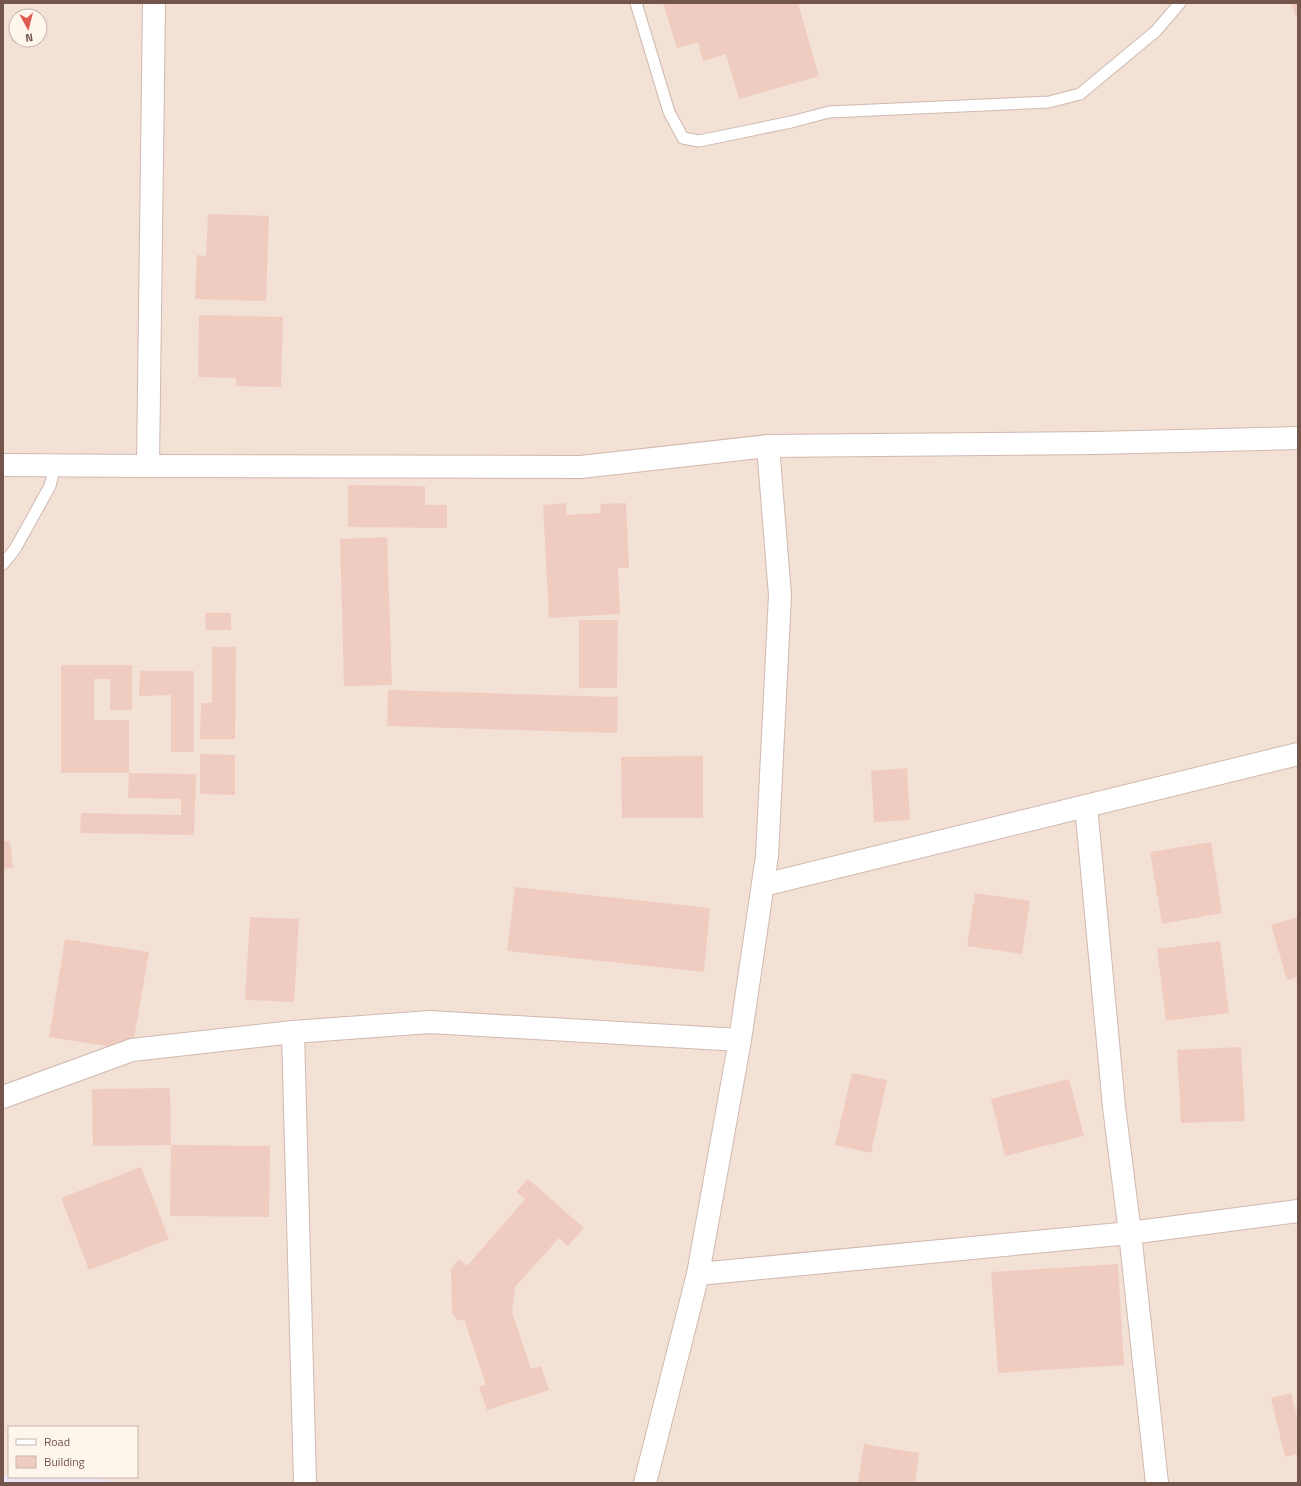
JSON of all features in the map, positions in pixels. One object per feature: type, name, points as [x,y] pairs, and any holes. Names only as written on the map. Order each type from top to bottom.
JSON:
[{"type":"street","points":[[148,466],[154,3]]},
{"type":"street","points":[[3,465],[581,467],[768,446],[1095,443],[1298,438]]},
{"type":"street","points":[[646,1483],[698,1274],[740,1040],[768,856],[780,595],[768,446]]},
{"type":"street","points":[[763,885],[1298,754]]},
{"type":"street","points":[[1086,806],[1114,1107],[1130,1233],[1157,1483]]},
{"type":"street","points":[[3,1097],[132,1050],[293,1032],[430,1022],[740,1040]]},
{"type":"street","points":[[293,1032],[305,1483]]},
{"type":"street","points":[[698,1274],[1130,1233],[1298,1211]]},
{"type":"lane","points":[[636,3],[669,112],[683,138],[699,142],[829,112],[1049,102],[1080,94],[1156,31],[1180,3]]},
{"type":"lane","points":[[3,564],[15,549],[50,486],[55,466]]},
{"type":"shaded area","points":[[3,3],[1298,3],[1298,1483],[3,1483]]},
{"type":"shaded area","points":[[3,1476],[8,1476],[8,1478],[90,1478],[128,1483],[3,1483]]},
{"type":"building","points":[[663,3],[798,3],[819,76],[739,99],[726,54],[703,61],[698,42],[677,48]]},
{"type":"building","points":[[1291,3],[1298,3],[1298,16],[1296,16]]},
{"type":"building","points":[[208,214],[269,216],[266,301],[195,299],[197,255],[206,256]]},
{"type":"building","points":[[199,315],[283,317],[281,387],[236,386],[236,378],[198,377]]},
{"type":"building","points":[[348,485],[425,486],[425,505],[447,505],[447,528],[348,527]]},
{"type":"building","points":[[566,503],[566,515],[601,513],[600,504],[626,503],[629,568],[618,568],[620,614],[549,618],[543,505]]},
{"type":"building","points":[[387,537],[392,685],[344,686],[340,539]]},
{"type":"building","points":[[205,613],[231,613],[231,630],[206,630]]},
{"type":"building","points":[[579,620],[618,620],[617,688],[579,688]]},
{"type":"building","points":[[212,647],[236,647],[235,739],[200,739],[201,703],[212,703]]},
{"type":"building","points":[[61,665],[132,665],[132,710],[110,710],[110,679],[94,679],[94,720],[129,720],[129,773],[61,773]]},
{"type":"building","points":[[140,671],[194,671],[194,752],[171,752],[171,695],[139,696]]},
{"type":"building","points":[[388,690],[618,697],[617,733],[387,726]]},
{"type":"building","points":[[200,754],[235,755],[235,795],[200,794]]},
{"type":"building","points":[[703,756],[703,818],[622,818],[621,757]]},
{"type":"building","points":[[907,768],[910,820],[874,822],[871,771]]},
{"type":"building","points":[[129,773],[196,774],[194,835],[80,833],[81,813],[181,815],[181,799],[128,798]]},
{"type":"building","points":[[3,841],[10,841],[13,868],[3,869]]},
{"type":"building","points":[[1211,842],[1222,913],[1162,924],[1150,852]]},
{"type":"building","points":[[515,887],[710,908],[704,972],[507,951]]},
{"type":"building","points":[[975,893],[1030,901],[1022,954],[967,946]]},
{"type":"building","points":[[250,917],[299,919],[294,1002],[245,1000]]},
{"type":"building","points":[[1298,917],[1298,977],[1287,980],[1271,925]]},
{"type":"building","points":[[65,939],[149,952],[132,1050],[49,1037]]},
{"type":"building","points":[[1220,941],[1229,1013],[1166,1021],[1157,949]]},
{"type":"building","points":[[1241,1047],[1245,1121],[1181,1123],[1177,1050]]},
{"type":"building","points":[[852,1073],[887,1080],[871,1153],[835,1145]]},
{"type":"building","points":[[1069,1079],[1084,1136],[1005,1156],[991,1099]]},
{"type":"building","points":[[170,1088],[171,1145],[93,1146],[92,1089]]},
{"type":"building","points":[[171,1145],[270,1146],[269,1217],[170,1216]]},
{"type":"building","points":[[141,1167],[169,1239],[89,1270],[61,1198]]},
{"type":"building","points":[[528,1179],[584,1228],[568,1246],[559,1238],[515,1287],[512,1312],[531,1369],[541,1366],[549,1390],[487,1410],[479,1387],[486,1385],[464,1319],[457,1321],[452,1312],[451,1269],[459,1259],[467,1266],[525,1199],[516,1192]]},
{"type":"building","points":[[1118,1264],[1124,1365],[998,1373],[991,1272]]},
{"type":"building","points":[[1291,1393],[1298,1420],[1298,1454],[1285,1457],[1271,1398]]},
{"type":"building","points":[[864,1444],[919,1453],[915,1483],[858,1483]]}]
